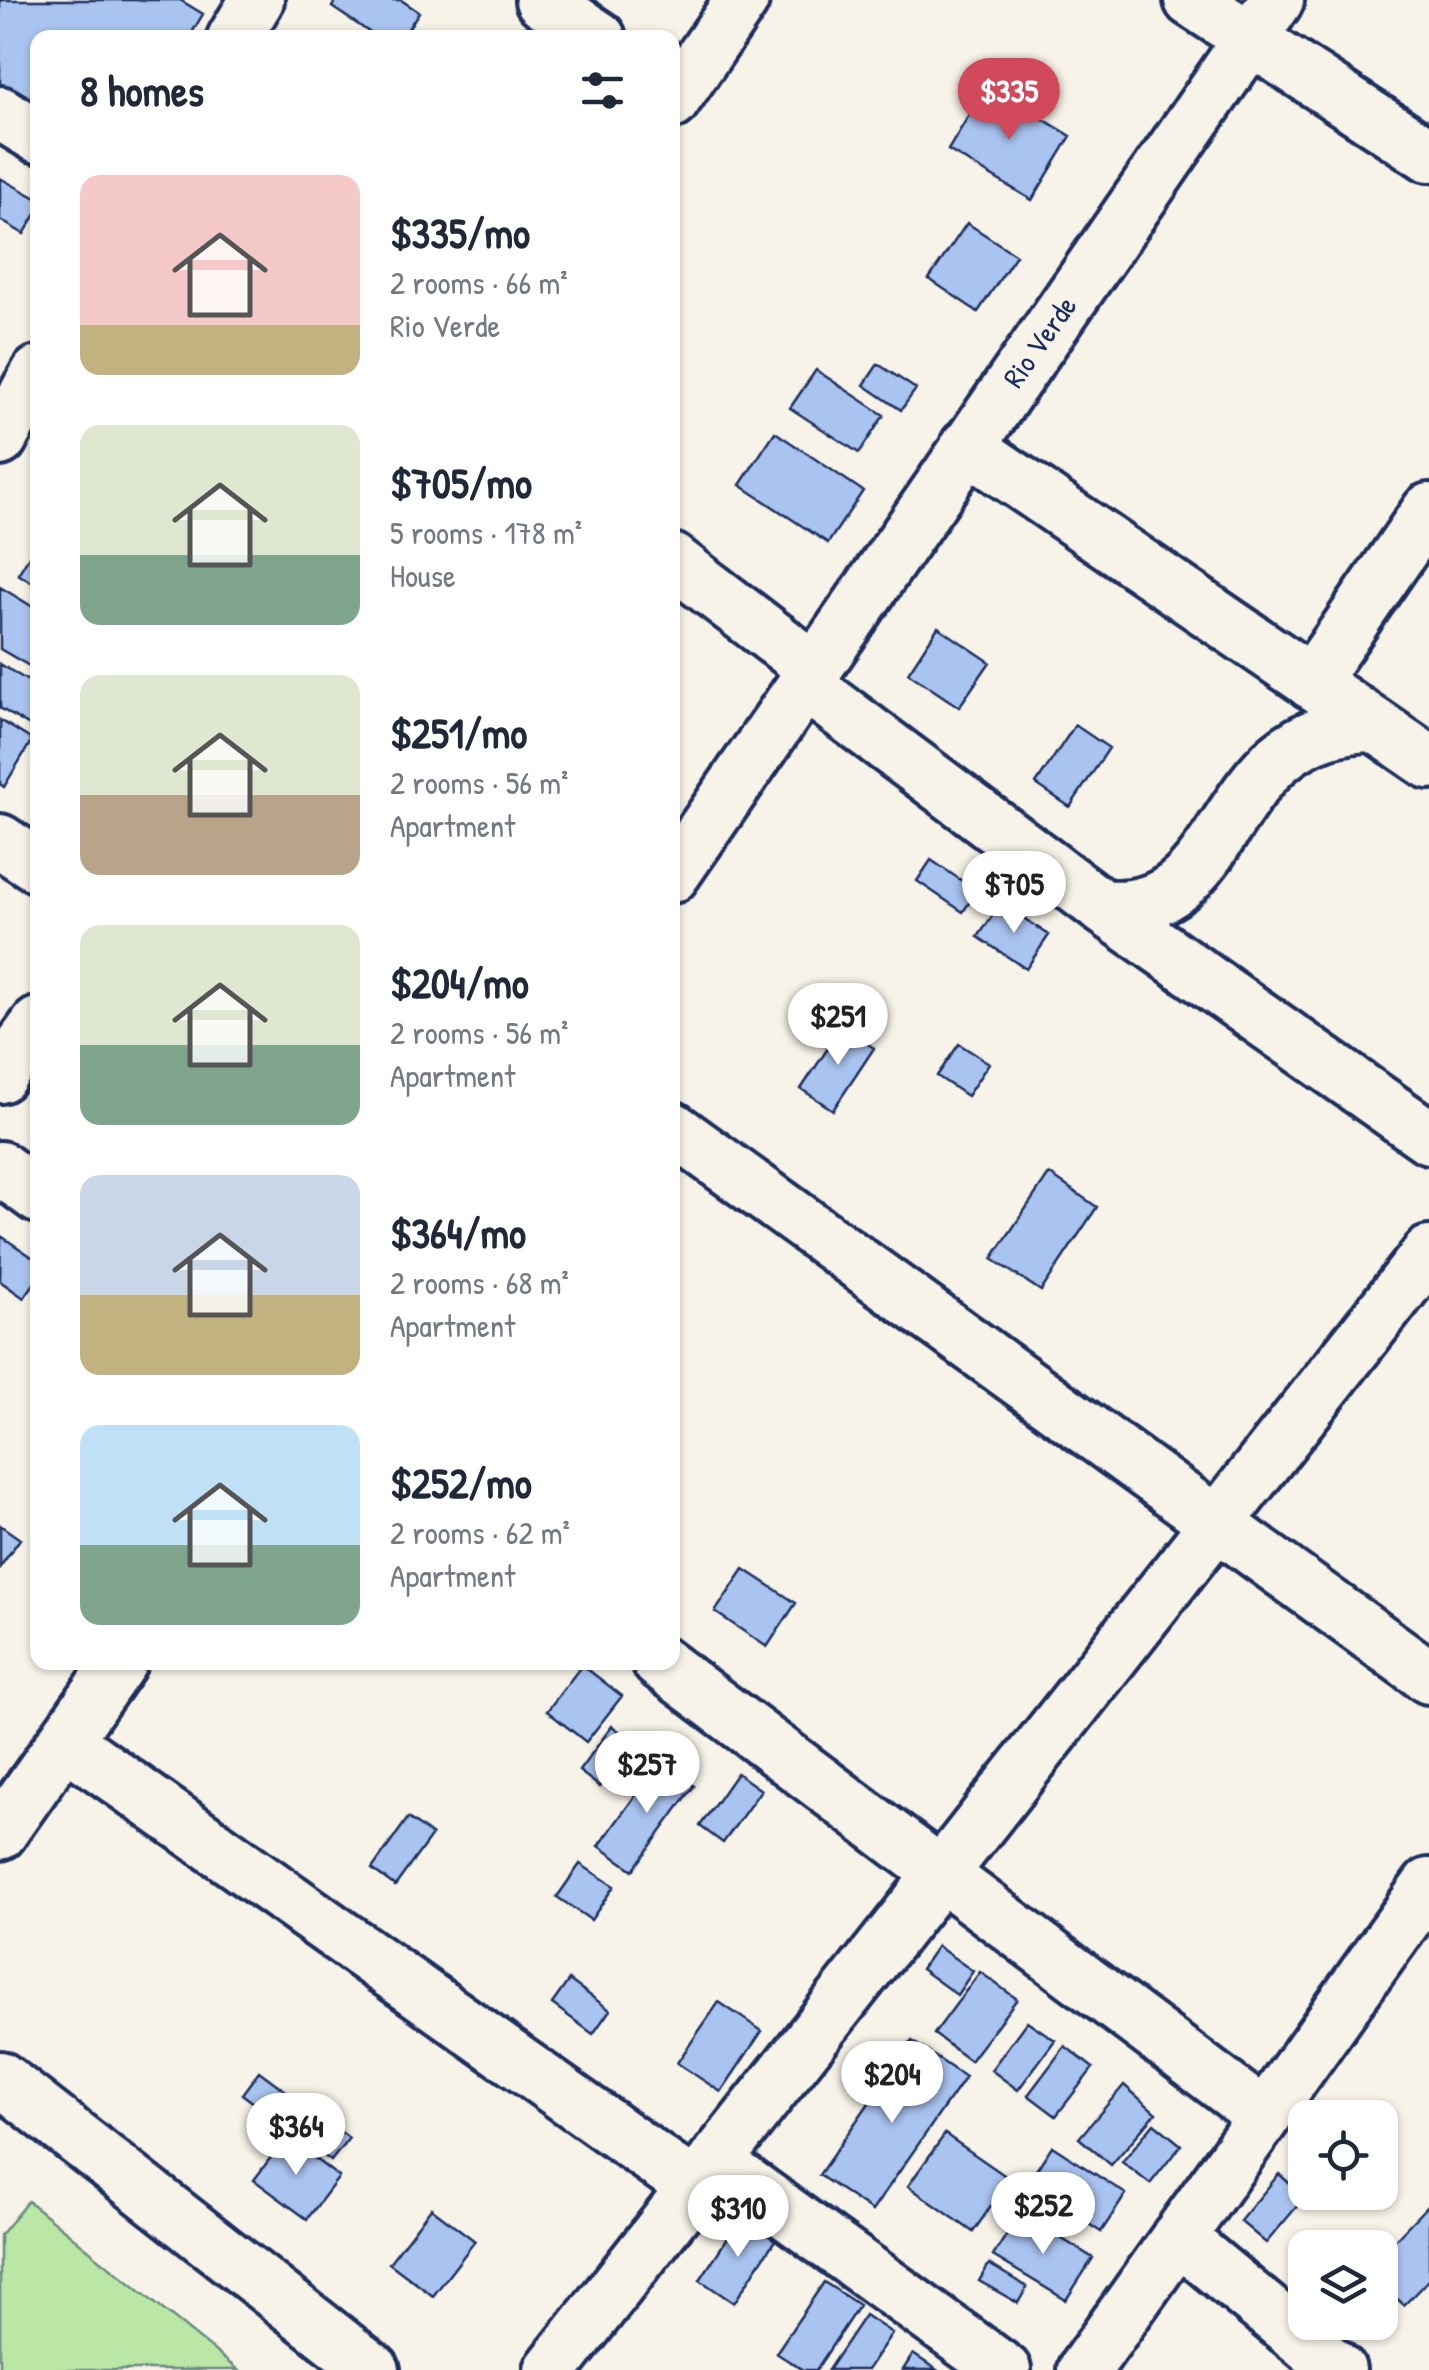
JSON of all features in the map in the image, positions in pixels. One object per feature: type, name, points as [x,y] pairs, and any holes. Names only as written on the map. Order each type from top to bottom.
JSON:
[{"type":"street","points":[[239,30],[257,0]]},
{"type":"street","points":[[542,0],[587,30]]},
{"type":"street","points":[[680,86],[742,0]]},
{"type":"street","points":[[1190,0],[1264,20],[1429,155]]},
{"type":"street","name":"Rio Verde","points":[[680,865],[1264,20]]},
{"type":"street","points":[[0,112],[30,131]]},
{"type":"street","points":[[0,439],[30,387]]},
{"type":"street","points":[[967,446],[1429,762]]},
{"type":"street","points":[[1312,682],[1429,510]]},
{"type":"street","points":[[680,567],[811,678],[1100,906],[1429,1137]]},
{"type":"street","points":[[1100,906],[1142,907],[1175,892],[1280,754],[1327,730],[1375,726]]},
{"type":"street","points":[[0,842],[30,861]]},
{"type":"street","points":[[0,1076],[30,1035]]},
{"type":"street","points":[[680,1134],[1429,1677]]},
{"type":"street","points":[[0,1168],[30,1190]]},
{"type":"street","points":[[550,2370],[1429,1253]]},
{"type":"street","points":[[0,1833],[114,1670]]},
{"type":"street","points":[[670,1670],[1264,2116]]},
{"type":"street","points":[[65,1741],[705,2174],[1004,2370]]},
{"type":"street","points":[[1084,2370],[1264,2116],[1421,1911]]},
{"type":"street","points":[[0,2078],[374,2370]]},
{"type":"street","points":[[1178,2236],[1339,2370]]},
{"type":"green space","points":[[28,2201],[238,2370],[0,2370],[0,2235]]},
{"type":"building","points":[[0,0],[180,0],[203,14],[194,30],[30,30],[30,110],[0,92]]},
{"type":"building","points":[[336,0],[401,0],[419,12],[407,30],[366,30],[332,7]]},
{"type":"building","points":[[987,85],[1071,136],[1032,200],[948,150]]},
{"type":"building","points":[[0,178],[30,195],[30,224],[24,234],[0,220]]},
{"type":"building","points":[[967,223],[1016,255],[978,312],[929,279]]},
{"type":"building","points":[[878,364],[916,389],[901,410],[864,385]]},
{"type":"building","points":[[816,370],[884,415],[859,453],[790,408]]},
{"type":"building","points":[[775,432],[863,491],[828,543],[740,485]]},
{"type":"building","points":[[30,555],[30,581],[18,574]]},
{"type":"building","points":[[0,587],[30,605],[30,666],[0,649]]},
{"type":"building","points":[[938,627],[990,662],[959,707],[908,673]]},
{"type":"building","points":[[0,664],[30,682],[30,726],[0,708]]},
{"type":"building","points":[[0,720],[30,739],[30,743],[4,787],[0,784]]},
{"type":"building","points":[[1075,725],[1109,748],[1070,807],[1036,784]]},
{"type":"building","points":[[931,860],[977,891],[963,912],[917,881]]},
{"type":"building","points":[[1001,903],[1049,935],[1026,969],[978,937]]},
{"type":"building","points":[[842,1027],[874,1048],[833,1110],[801,1089]]},
{"type":"building","points":[[959,1044],[989,1063],[967,1096],[937,1076]]},
{"type":"building","points":[[1049,1174],[1097,1207],[1041,1291],[992,1259]]},
{"type":"building","points":[[1,1236],[30,1256],[30,1289],[24,1298],[0,1281]]},
{"type":"building","points":[[0,1525],[20,1539],[0,1567]]},
{"type":"building","points":[[744,1569],[796,1603],[767,1647],[715,1612]]},
{"type":"building","points":[[578,1670],[588,1670],[622,1696],[586,1742],[547,1711]]},
{"type":"building","points":[[612,1726],[634,1742],[600,1787],[579,1771]]},
{"type":"building","points":[[660,1761],[694,1786],[633,1870],[599,1846]]},
{"type":"building","points":[[737,1773],[761,1790],[723,1843],[700,1826]]},
{"type":"building","points":[[408,1818],[432,1835],[395,1886],[372,1869]]},
{"type":"building","points":[[580,1864],[614,1886],[591,1920],[557,1897]]},
{"type":"building","points":[[937,1946],[973,1971],[957,1995],[921,1969]]},
{"type":"building","points":[[980,1972],[1017,1999],[970,2061],[934,2034]]},
{"type":"building","points":[[569,1980],[610,2010],[593,2034],[552,2004]]},
{"type":"building","points":[[719,2002],[762,2031],[721,2092],[677,2063]]},
{"type":"building","points":[[1027,2021],[1055,2040],[1018,2090],[991,2070]]},
{"type":"building","points":[[912,2041],[965,2077],[872,2211],[819,2175]]},
{"type":"building","points":[[1065,2046],[1093,2068],[1056,2116],[1028,2095]]},
{"type":"building","points":[[259,2071],[349,2138],[331,2161],[242,2094]]},
{"type":"building","points":[[1124,2085],[1156,2113],[1111,2165],[1079,2138]]},
{"type":"building","points":[[1154,2123],[1181,2145],[1150,2184],[1122,2162]]},
{"type":"building","points":[[945,2134],[1010,2179],[973,2232],[908,2186]]},
{"type":"building","points":[[286,2137],[339,2177],[307,2219],[254,2180]]},
{"type":"building","points":[[1052,2146],[1126,2194],[1101,2232],[1027,2184]]},
{"type":"building","points":[[1279,2174],[1288,2182],[1288,2210],[1294,2210],[1266,2243],[1240,2221]]},
{"type":"building","points":[[1429,2204],[1429,2279],[1404,2305],[1398,2300],[1398,2236]]},
{"type":"building","points":[[431,2208],[475,2241],[433,2296],[389,2263]]},
{"type":"building","points":[[1020,2213],[1093,2258],[1066,2300],[993,2256]]},
{"type":"building","points":[[741,2217],[775,2240],[734,2303],[700,2280]]},
{"type":"building","points":[[989,2264],[1027,2287],[1018,2303],[979,2281]]},
{"type":"building","points":[[824,2282],[859,2305],[816,2370],[803,2370],[776,2353]]},
{"type":"building","points":[[865,2315],[892,2333],[867,2370],[828,2370]]},
{"type":"building","points":[[913,2354],[937,2370],[903,2370]]}]
